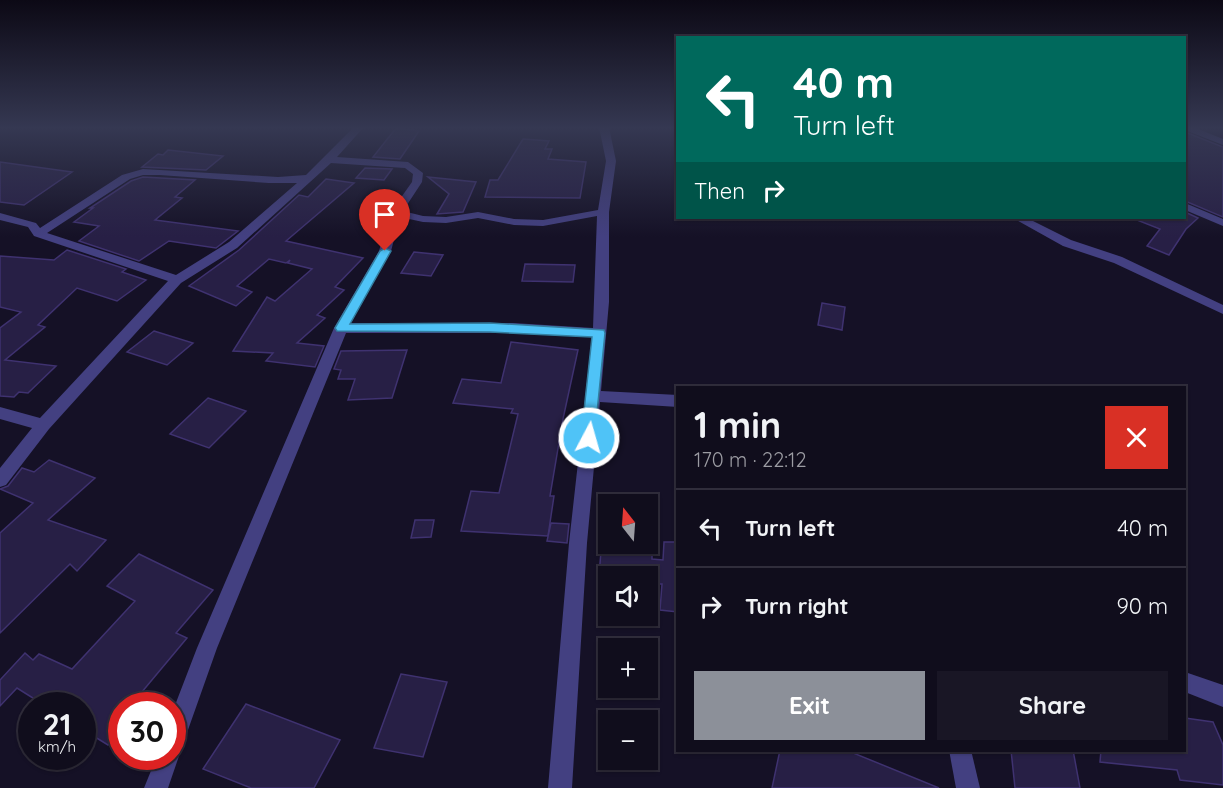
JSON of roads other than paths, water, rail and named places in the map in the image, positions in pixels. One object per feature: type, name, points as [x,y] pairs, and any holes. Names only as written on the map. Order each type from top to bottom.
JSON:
[{"type":"street","points":[[0,480],[44,425],[177,280],[233,244],[325,164]]},
{"type":"street","points":[[186,706],[207,648],[341,328],[385,251],[396,213],[417,182],[418,173],[414,168],[408,165],[389,164]]},
{"type":"street","points":[[560,788],[578,543],[602,302],[603,212],[612,164]]},
{"type":"street","points":[[38,234],[126,177],[140,171],[154,169],[210,177],[230,176],[279,182],[309,177]]},
{"type":"street","points":[[1186,206],[1223,223]]},
{"type":"street","points":[[396,213],[423,219],[478,215],[514,222],[543,223],[603,212]]},
{"type":"street","points":[[0,216],[32,225],[38,234],[177,280]]},
{"type":"street","points":[[1021,219],[1067,243],[1118,260],[1223,310]]},
{"type":"street","points":[[341,328],[501,328],[599,333]]},
{"type":"street","points":[[593,396],[676,401]]},
{"type":"street","points":[[0,413],[44,425]]},
{"type":"street","points":[[1186,682],[1223,696]]},
{"type":"street","points":[[960,752],[968,788]]},
{"type":"street","points":[[156,788],[163,770]]}]
